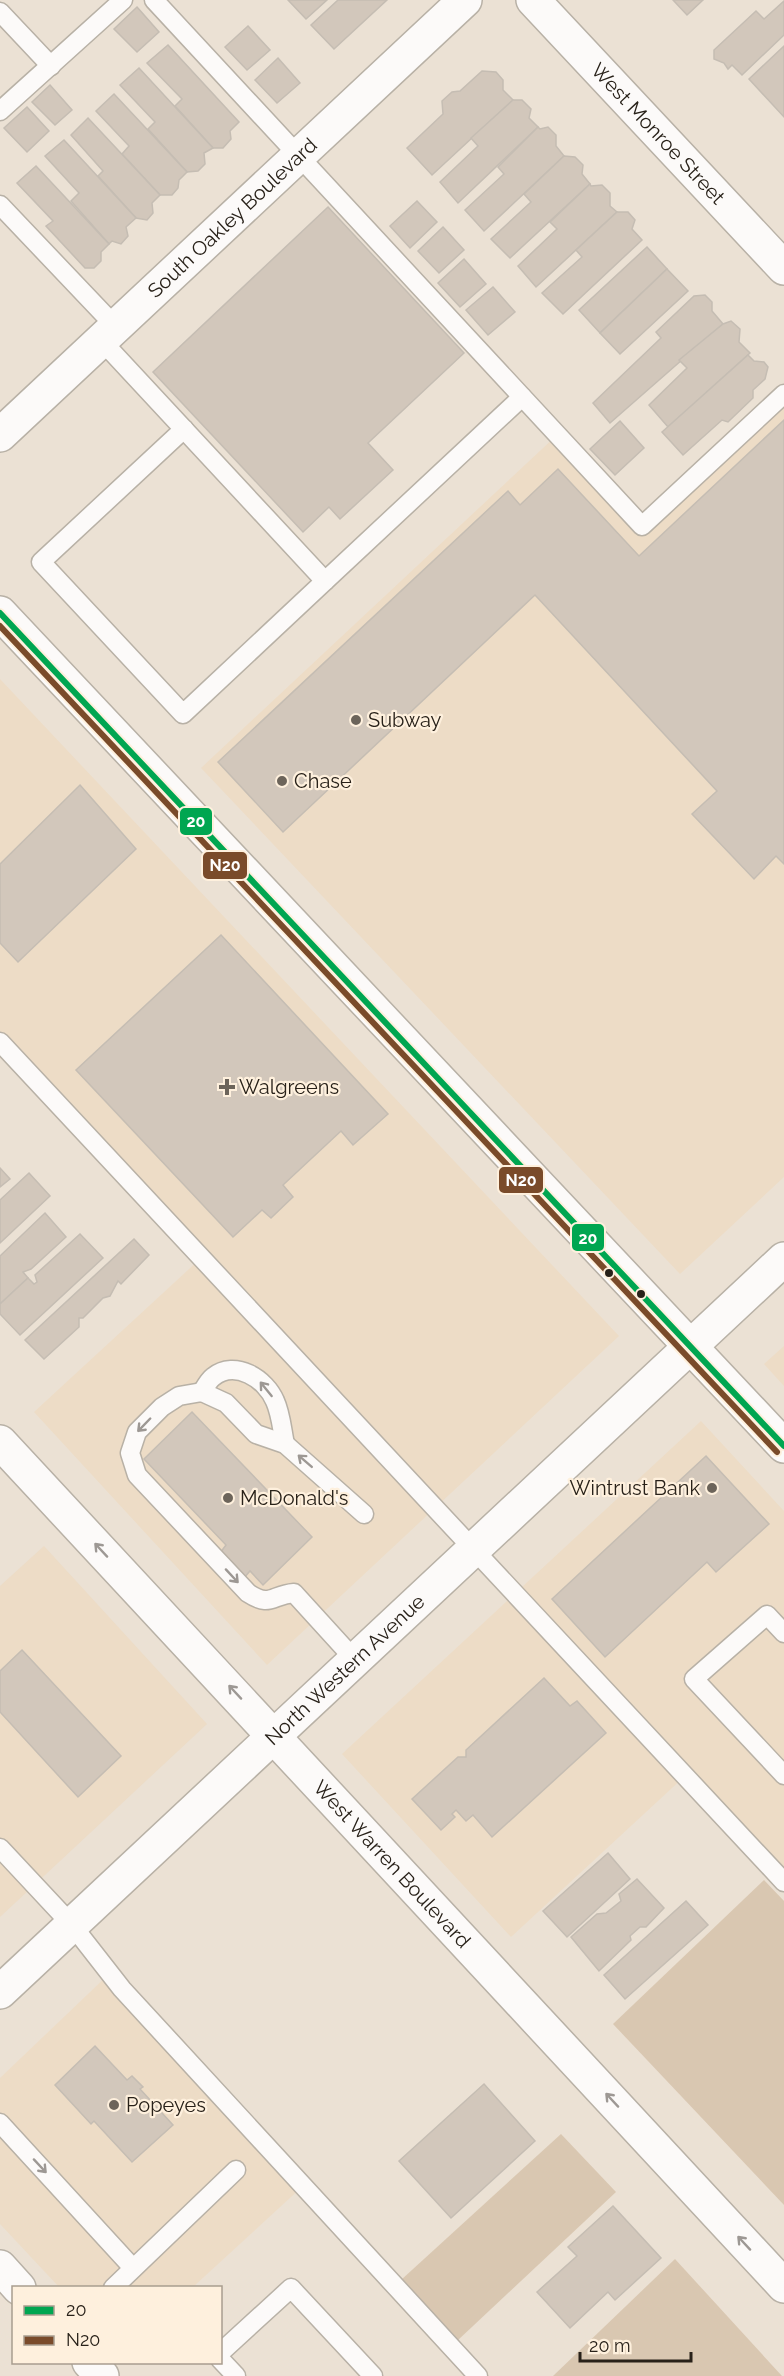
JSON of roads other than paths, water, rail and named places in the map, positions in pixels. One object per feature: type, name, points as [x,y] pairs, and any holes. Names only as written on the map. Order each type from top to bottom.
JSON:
[{"type":"main road","name":"South Oakley Boulevard","points":[[0,435],[465,0]]},
{"type":"main road","name":"West Monroe Street","points":[[533,0],[784,268]]},
{"type":"main road","points":[[0,613],[784,1446]]},
{"type":"main road","name":"North Western Avenue","points":[[0,1992],[784,1259]]},
{"type":"main road","name":"West Warren Boulevard","points":[[0,1442],[784,2286]]},
{"type":"main road","points":[[0,2267],[17,2286]]},
{"type":"main road","points":[[91,2364],[102,2376]]},
{"type":"lane","points":[[0,111],[123,0]]},
{"type":"lane","points":[[154,0],[642,526],[784,394]]},
{"type":"lane","points":[[0,12],[51,66]]},
{"type":"lane","points":[[0,205],[109,333],[184,429],[325,581]]},
{"type":"lane","points":[[184,429],[41,562],[183,714],[522,398]]},
{"type":"lane","points":[[0,1042],[784,1882]]},
{"type":"lane","points":[[202,1392],[213,1376],[231,1368],[245,1372],[261,1382],[275,1401],[285,1444]]},
{"type":"lane","points":[[355,1660],[294,1593],[284,1594],[273,1600],[260,1601],[248,1593],[137,1475],[130,1453],[137,1431],[162,1407],[179,1396],[202,1392],[226,1403],[256,1434],[285,1444],[364,1514]]},
{"type":"lane","points":[[784,1633],[767,1615],[694,1679],[784,1775]]},
{"type":"lane","points":[[0,1848],[72,1925],[122,1989],[478,2376]]},
{"type":"lane","points":[[0,2123],[133,2268]]},
{"type":"lane","points":[[115,2286],[236,2170]]},
{"type":"lane","points":[[222,2351],[291,2288],[373,2376]]},
{"type":"lane","points":[[222,2361],[236,2376]]},
{"type":"place","name":"Subway","points":[[356,720]]},
{"type":"place","name":"Chase","points":[[282,781]]},
{"type":"place","name":"Walgreens","points":[[227,1087]]},
{"type":"place","name":"Wintrust Bank","points":[[712,1488]]},
{"type":"place","name":"McDonald's","points":[[228,1498]]},
{"type":"place","name":"Popeyes","points":[[114,2105]]}]
